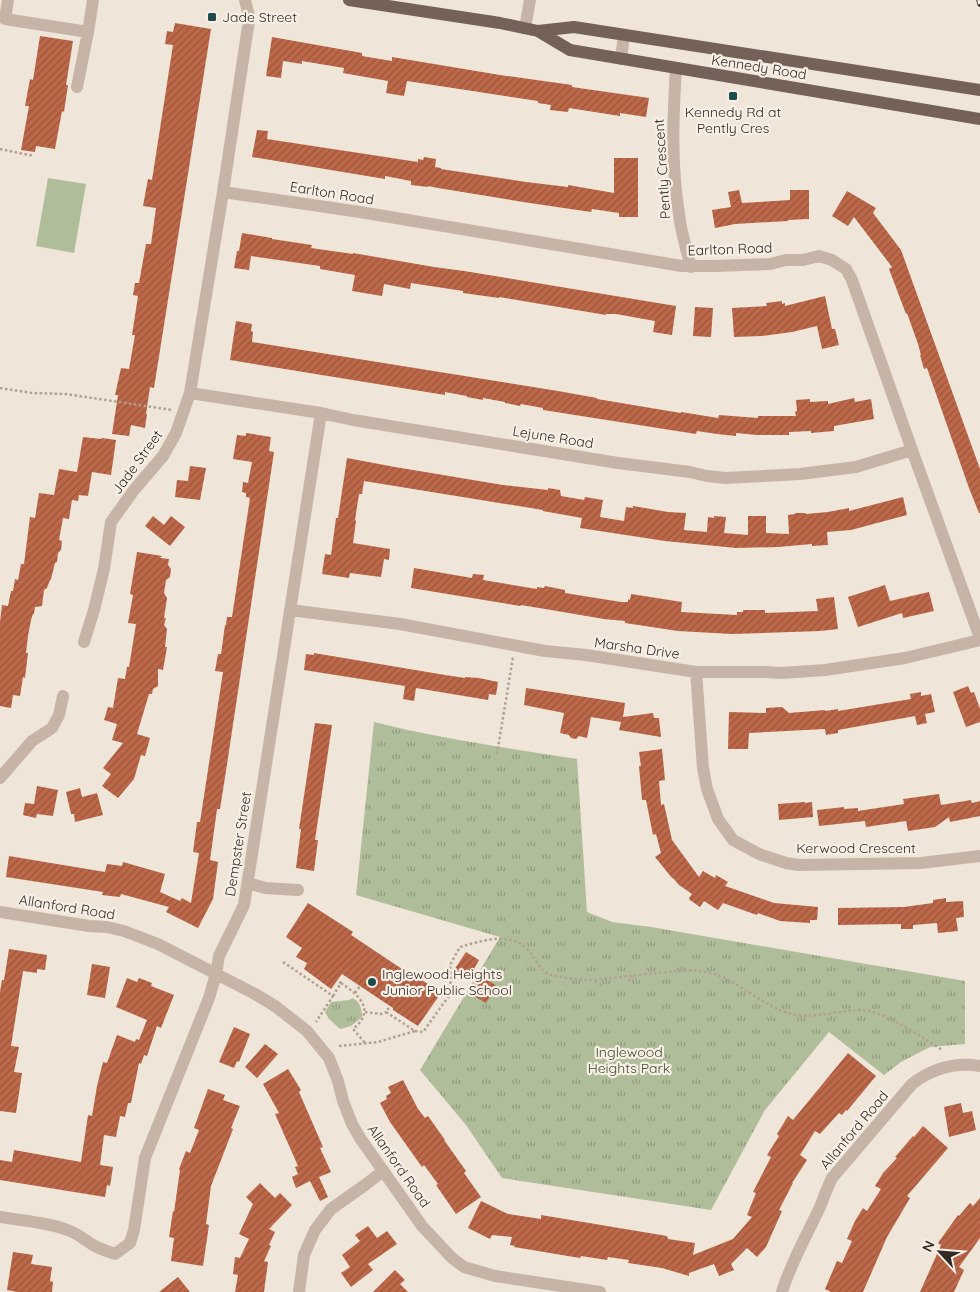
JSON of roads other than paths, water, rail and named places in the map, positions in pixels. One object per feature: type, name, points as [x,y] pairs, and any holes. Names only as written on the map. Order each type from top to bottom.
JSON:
[{"type":"main road","name":"Kennedy Road","points":[[348,0],[525,28],[538,31],[570,50],[980,119]]},
{"type":"main road","name":"Kennedy Road","points":[[538,31],[574,27],[980,90]]},
{"type":"street","points":[[8,0],[6,19],[88,32]]},
{"type":"street","points":[[77,87],[93,0]]},
{"type":"street","name":"Jade Street","points":[[84,642],[104,569],[112,522],[134,490],[163,456],[176,433],[190,393],[224,192],[250,16],[246,0]]},
{"type":"street","points":[[525,28],[530,0]]},
{"type":"street","points":[[621,59],[624,35]]},
{"type":"street","name":"Pently Crescent","points":[[676,68],[673,115],[675,179],[678,213],[691,266]]},
{"type":"street","name":"Earlton Road","points":[[224,192],[691,266],[770,264],[820,256],[832,260],[846,270],[852,280],[980,639]]},
{"type":"street","name":"Lejune Road","points":[[190,393],[618,463],[725,478],[800,474],[856,467],[912,450]]},
{"type":"street","name":"Dempster Street","points":[[0,1217],[56,1226],[83,1237],[91,1244],[115,1254],[130,1242],[134,1230],[145,1158],[209,998],[220,956],[244,905],[321,413]]},
{"type":"street","name":"Marsha Drive","points":[[290,610],[400,624],[545,651],[696,672],[781,673],[825,670],[905,658],[980,639]]},
{"type":"street","name":"Kerwood Crescent","points":[[696,672],[703,768],[707,789],[718,818],[733,840],[767,857],[799,865],[921,863],[980,856]]},
{"type":"street","points":[[0,778],[32,741],[52,728],[59,715],[63,696]]},
{"type":"street","points":[[248,883],[265,888],[298,890]]},
{"type":"street","name":"Allanford Road","points":[[0,912],[124,931],[158,944],[275,1006],[307,1031],[329,1058],[352,1124],[366,1148],[422,1226],[452,1258],[464,1267],[495,1276],[600,1292]]},
{"type":"street","name":"Allanford Road","points":[[782,1292],[790,1270],[821,1206],[832,1178],[912,1084],[923,1076],[944,1067],[980,1066]]},
{"type":"street","points":[[299,1292],[304,1255],[314,1230],[331,1209],[383,1171]]},
{"type":"railway","points":[[979,0],[980,4]]},
{"type":"place","name":"Jade Street","points":[[212,17]]},
{"type":"place","name":"Kennedy Rd at Pently Cres","points":[[733,96]]},
{"type":"place","name":"Inglewood Heights Junior Public School","points":[[372,982]]},
{"type":"park label","name":"Inglewood Heights Park","points":[[629,1060]]}]
